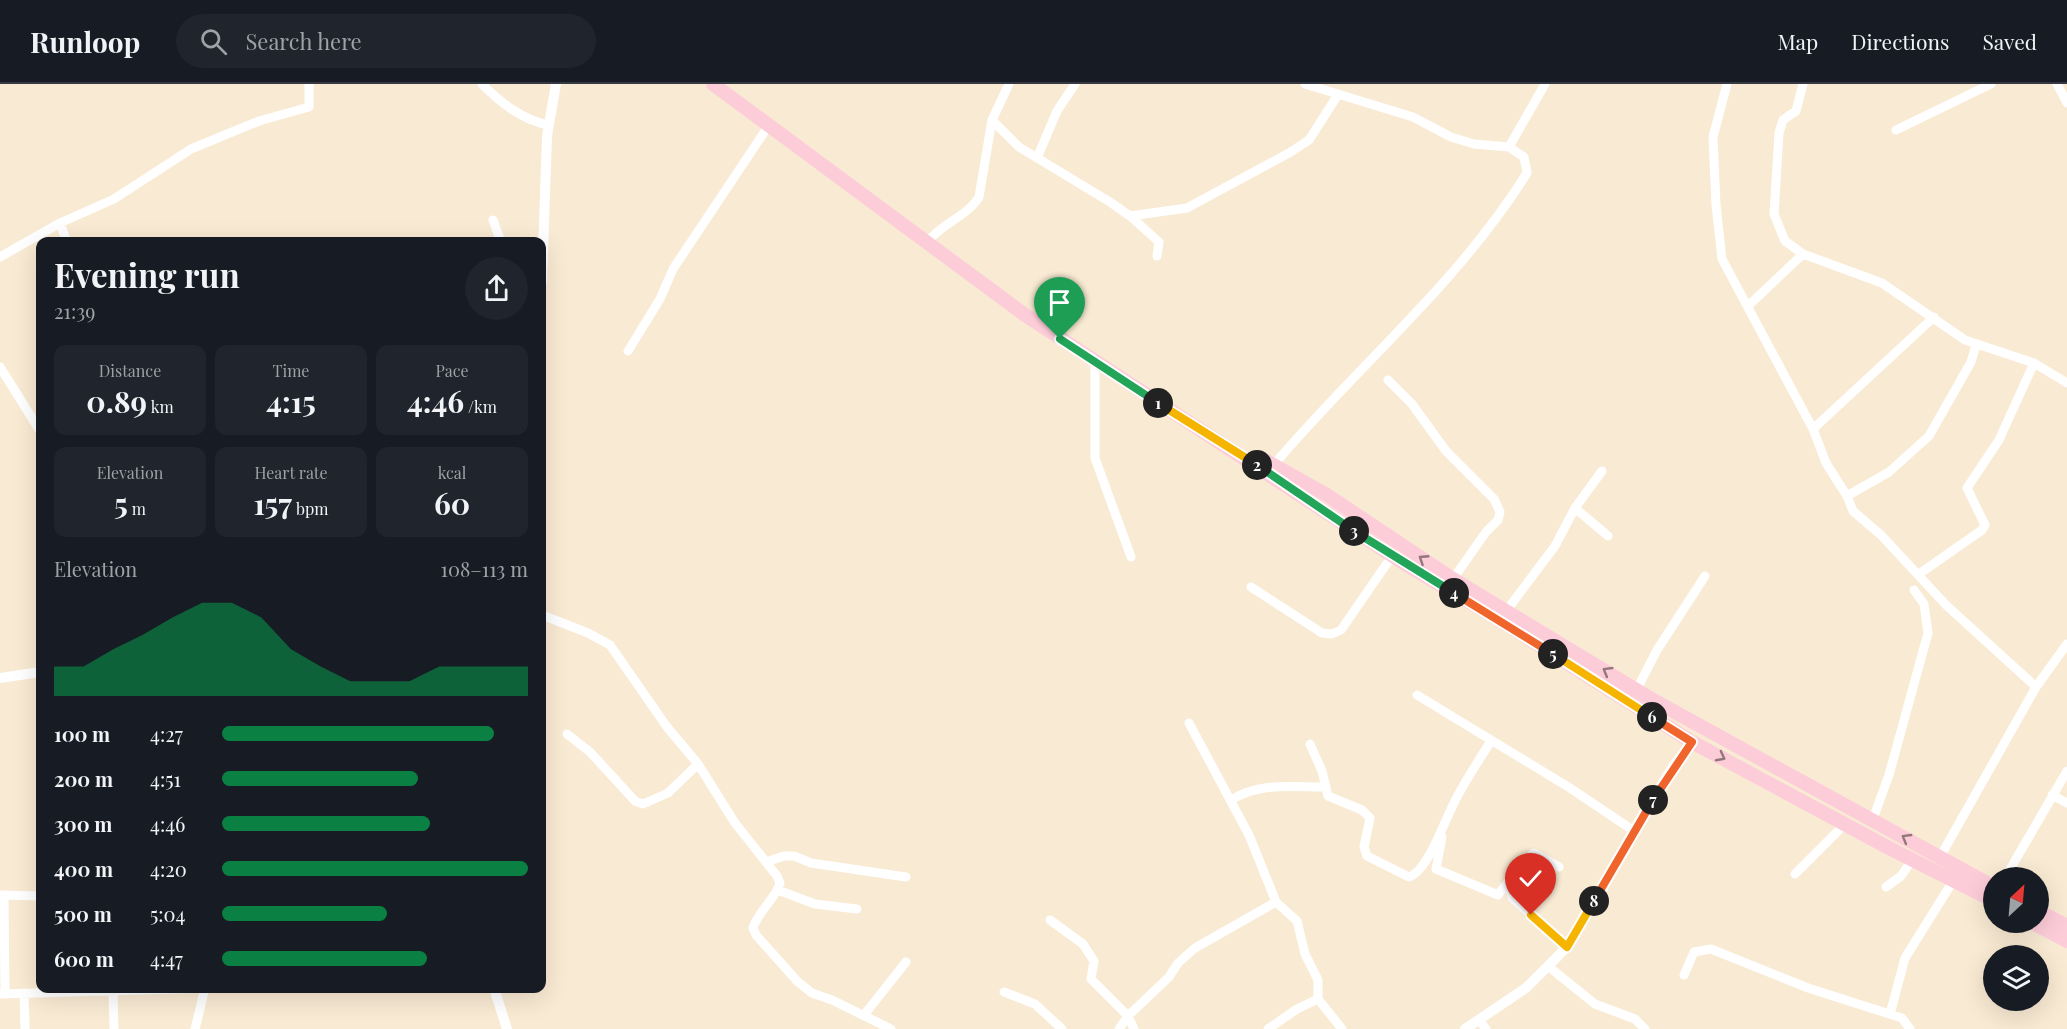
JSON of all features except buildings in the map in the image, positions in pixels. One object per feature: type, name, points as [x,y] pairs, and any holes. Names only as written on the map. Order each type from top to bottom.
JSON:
[{"type":"main road","points":[[713,84],[1099,354],[1271,469],[1392,556],[1493,615],[1692,742],[1912,860],[1953,881],[1983,892]]},
{"type":"main road","points":[[728,84],[1025,315],[1095,362],[1271,469],[1327,495],[1454,579],[1637,689],[1940,857],[1983,889]]},
{"type":"main road","points":[[2049,917],[2067,926]]},
{"type":"main road","points":[[2049,932],[2067,941]]},
{"type":"street","points":[[0,257],[60,223],[114,199],[191,148],[259,121],[309,107],[309,84]]},
{"type":"street","points":[[482,84],[506,106],[530,121],[548,125]]},
{"type":"street","points":[[544,237],[548,125],[556,84]]},
{"type":"street","points":[[932,237],[947,223],[974,206],[979,197],[992,120],[1009,84]]},
{"type":"street","points":[[1037,158],[1054,118],[1075,84]]},
{"type":"street","points":[[1271,469],[1296,437],[1393,338],[1489,229],[1527,173],[1524,157],[1509,147],[1474,144],[1451,137],[1413,117],[1338,96],[1305,84]]},
{"type":"street","points":[[1509,147],[1545,84]]},
{"type":"street","points":[[1727,84],[1713,137],[1722,259],[1813,429],[1826,463],[1847,496],[1853,511],[1919,574],[1946,605],[2036,687]]},
{"type":"street","points":[[1803,84],[1796,111],[1783,120],[1779,133],[1774,201],[1778,227],[1785,241],[1803,254],[1882,283],[1976,345],[2002,350],[2034,363],[2067,383]]},
{"type":"street","points":[[1896,130],[1991,84]]},
{"type":"street","points":[[2057,84],[2067,103]]},
{"type":"street","points":[[1130,216],[1187,208],[1289,153],[1309,140],[1338,96]]},
{"type":"street","points":[[992,120],[1019,147],[1130,216],[1159,242],[1157,256]]},
{"type":"street","points":[[628,351],[660,299],[673,269],[769,125]]},
{"type":"street","points":[[493,220],[499,237]]},
{"type":"street","points":[[60,223],[65,237]]},
{"type":"street","points":[[1748,306],[1803,254]]},
{"type":"street","points":[[1813,429],[1934,317]]},
{"type":"street","points":[[1847,496],[1889,472],[1929,436],[1971,362],[1976,345]]},
{"type":"street","points":[[1095,362],[1095,458],[1131,557]]},
{"type":"street","points":[[1919,574],[1982,530],[1985,525],[1967,488],[1999,440],[2034,363]]},
{"type":"street","points":[[0,367],[36,425]]},
{"type":"street","points":[[1388,380],[1412,404],[1446,451],[1494,499],[1500,512],[1498,520],[1486,532],[1454,579]]},
{"type":"street","points":[[1507,610],[1555,546],[1575,508],[1602,471]]},
{"type":"street","points":[[1575,508],[1608,536]]},
{"type":"street","points":[[1251,587],[1322,633],[1332,634],[1341,630],[1392,556]]},
{"type":"street","points":[[1637,689],[1657,650],[1705,576]]},
{"type":"street","points":[[1873,819],[1889,775],[1928,633],[1924,604],[1914,590]]},
{"type":"street","points":[[546,617],[588,633],[610,645],[667,727],[699,764],[735,823],[780,883],[778,890],[755,920],[753,928],[756,935],[798,982],[812,993],[891,1029]]},
{"type":"street","points":[[1940,857],[2036,687],[2067,644]]},
{"type":"street","points":[[0,678],[36,673]]},
{"type":"street","points":[[1417,695],[1634,831]]},
{"type":"street","points":[[1189,723],[1249,835],[1276,902],[1297,921],[1305,954],[1318,980],[1318,999],[1342,1029]]},
{"type":"street","points":[[567,734],[590,752],[635,801],[643,804],[668,793],[699,764]]},
{"type":"street","points":[[1310,744],[1328,796],[1367,813],[1371,823],[1364,847],[1367,856],[1409,877],[1419,869],[1442,832],[1455,800],[1491,741]]},
{"type":"street","points":[[1465,1029],[1482,1024],[1526,988],[1567,947],[1674,765],[1692,742]]},
{"type":"street","points":[[2010,867],[2067,771]]},
{"type":"street","points":[[1231,800],[1246,791],[1262,787],[1326,787]]},
{"type":"street","points":[[2052,795],[2067,803]]},
{"type":"street","points":[[1795,874],[1845,824]]},
{"type":"street","points":[[1442,832],[1436,869],[1498,895],[1519,864],[1534,853],[1559,867]]},
{"type":"street","points":[[766,862],[784,856],[794,856],[811,863],[906,877]]},
{"type":"street","points":[[1886,887],[1901,876],[1912,860]]},
{"type":"street","points":[[1890,1014],[1905,958],[1953,881]]},
{"type":"street","points":[[1508,882],[1512,898],[1567,947]]},
{"type":"street","points":[[778,890],[815,904],[857,909]]},
{"type":"street","points":[[36,896],[2,896],[2,994],[36,993]]},
{"type":"street","points":[[1119,1029],[1128,1016],[1195,948],[1276,902]]},
{"type":"street","points":[[1050,920],[1083,944],[1094,961],[1091,979],[1128,1016],[1134,1029]]},
{"type":"street","points":[[1684,975],[1694,952],[1711,949],[1808,988],[1902,1018],[1910,1029]]},
{"type":"street","points":[[864,1015],[906,962]]},
{"type":"street","points":[[1549,967],[1595,1004],[1635,1019],[1646,1029]]},
{"type":"street","points":[[1004,992],[1035,1004],[1062,1029]]},
{"type":"street","points":[[24,993],[25,1029]]},
{"type":"street","points":[[113,993],[114,1029]]},
{"type":"street","points":[[195,1029],[204,993]]},
{"type":"street","points":[[496,993],[507,1029]]},
{"type":"street","points":[[1268,1029],[1297,1009],[1318,999]]},
{"type":"route","points":[[1060,339],[1268,472],[1405,564],[1493,615],[1692,742],[1674,765],[1640,820],[1567,947],[1531,915]]}]
